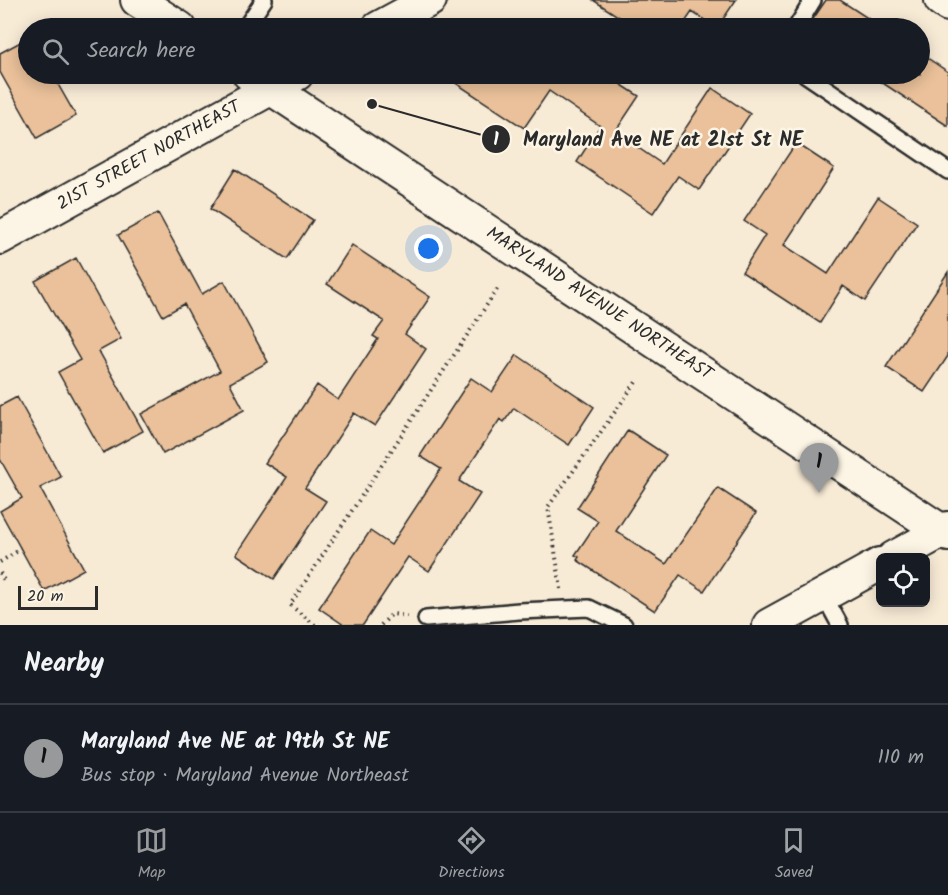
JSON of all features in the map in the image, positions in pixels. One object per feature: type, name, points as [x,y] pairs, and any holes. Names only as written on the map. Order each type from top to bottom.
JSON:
[{"type":"street","points":[[137,0],[165,18]]},
{"type":"street","points":[[397,18],[430,0]]},
{"type":"street","points":[[941,0],[948,4]]},
{"type":"street","name":"21ST STREET NORTHEAST","points":[[0,238],[262,84]]},
{"type":"street","name":"MARYLAND AVENUE NORTHEAST","points":[[281,84],[946,532]]},
{"type":"street","points":[[902,553],[946,532]]},
{"type":"street","points":[[769,625],[876,566]]},
{"type":"lane","points":[[252,18],[264,0]]},
{"type":"lane","points":[[802,18],[813,0]]},
{"type":"lane","points":[[820,84],[948,171]]},
{"type":"lane","points":[[823,594],[840,625]]},
{"type":"lane","points":[[426,619],[589,609],[624,625]]},
{"type":"path","points":[[315,625],[290,605],[498,288]]},
{"type":"path","points":[[564,609],[548,507],[636,382]]},
{"type":"path","points":[[0,562],[21,549]]},
{"type":"path","points":[[0,573],[5,582]]},
{"type":"path","points":[[381,625],[392,614],[426,619]]},
{"type":"building","points":[[593,0],[736,0],[724,18],[701,18],[692,12],[688,18],[621,18]]},
{"type":"building","points":[[826,0],[840,0],[868,18],[814,18]]},
{"type":"building","points":[[18,43],[18,84],[58,84],[76,116],[37,138],[0,72],[0,53]]},
{"type":"building","points":[[930,60],[948,72],[948,126],[884,84],[930,84]]},
{"type":"building","points":[[457,84],[620,84],[639,96],[615,132],[662,164],[712,88],[750,114],[699,190],[678,176],[653,213],[577,162],[600,126],[549,91],[524,128]]},
{"type":"building","points":[[796,143],[834,168],[784,245],[828,274],[878,197],[917,223],[865,301],[843,286],[820,323],[742,272],[765,235],[744,221]]},
{"type":"building","points":[[235,169],[313,220],[287,259],[210,209]]},
{"type":"building","points":[[158,213],[202,294],[224,281],[268,362],[230,383],[244,410],[163,454],[141,414],[220,371],[184,304],[163,316],[118,235]]},
{"type":"building","points":[[352,245],[430,297],[405,334],[426,349],[375,426],[354,413],[305,488],[326,501],[274,579],[236,554],[287,477],[265,463],[317,385],[338,400],[378,339],[373,336],[384,321],[327,284]]},
{"type":"building","points":[[76,258],[121,339],[99,351],[143,431],[103,453],[58,372],[80,360],[35,281]]},
{"type":"building","points":[[948,272],[948,356],[924,392],[886,367]]},
{"type":"building","points":[[517,355],[594,407],[569,445],[514,408],[504,422],[500,419],[459,481],[480,494],[429,571],[408,557],[363,625],[344,625],[319,608],[370,531],[391,545],[441,469],[420,456],[471,378],[492,392]]},
{"type":"building","points":[[17,397],[61,477],[40,488],[84,569],[44,591],[0,511],[22,498],[0,459],[0,406]]},
{"type":"building","points":[[628,430],[666,455],[616,531],[666,564],[718,488],[756,513],[704,591],[680,575],[655,611],[577,560],[579,557],[575,555],[598,521],[577,508]]},
{"type":"place","name":"Maryland Ave NE at 21st St NE","points":[[372,104]]},
{"type":"place","name":"Maryland Ave NE at 19th St NE","points":[[819,493]]}]
